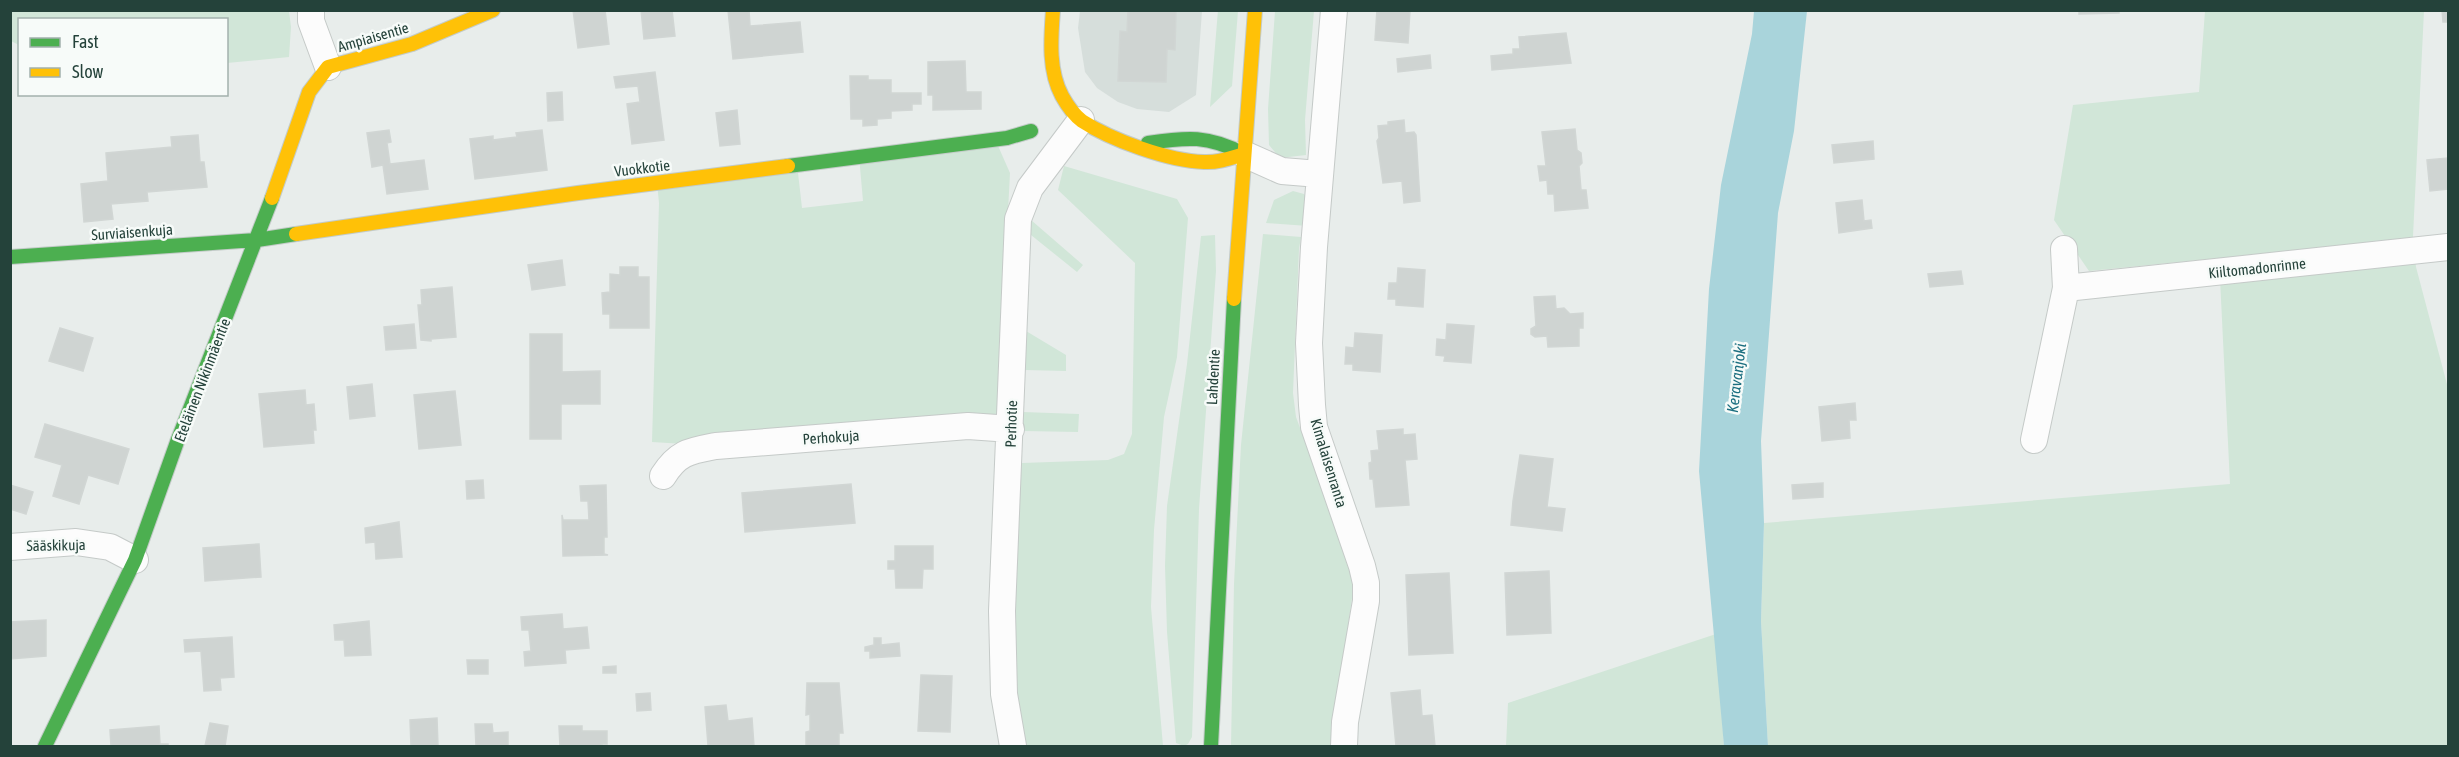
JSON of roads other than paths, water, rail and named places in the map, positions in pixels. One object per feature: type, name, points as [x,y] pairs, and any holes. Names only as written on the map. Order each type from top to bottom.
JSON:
[{"type":"street","points":[[311,10],[311,21],[328,67]]},
{"type":"street","name":"Ampiaisentie","points":[[328,67],[412,44],[493,10]]},
{"type":"street","points":[[1053,10],[1052,56],[1057,85],[1066,103],[1081,120],[1106,133],[1177,159],[1201,163],[1217,162],[1244,154]]},
{"type":"street","name":"Lahdentie","points":[[1210,747],[1238,227],[1255,10]]},
{"type":"street","name":"Kimalaisenranta","points":[[1334,10],[1319,174],[1309,342],[1314,426],[1366,583],[1366,601],[1345,722],[1344,747]]},
{"type":"street","name":"Eteläinen Nikinmäentie","points":[[45,747],[135,560],[177,442],[257,240],[309,92],[328,67]]},
{"type":"street","name":"Perhotie","points":[[1013,747],[1004,694],[1002,611],[1018,219],[1030,189],[1081,120]]},
{"type":"street","name":"Vuokkotie","points":[[257,240],[578,193],[1007,138],[1031,131]]},
{"type":"street","points":[[1140,145],[1175,138],[1202,137],[1221,141],[1282,171],[1319,174]]},
{"type":"street","name":"Surviaisenkuja","points":[[10,257],[257,240]]},
{"type":"street","name":"Kiiltomadonrinne","points":[[2066,288],[2448,247]]},
{"type":"street","points":[[2034,440],[2066,288],[2064,249]]},
{"type":"street","name":"Perhokuja","points":[[663,476],[671,463],[684,453],[716,446],[968,426],[1011,429]]},
{"type":"street","name":"Sääskikuja","points":[[10,547],[76,542],[110,547],[135,560]]},
{"type":"water","name":"Keravanjoki","points":[[1754,11],[1807,11],[1794,131],[1778,213],[1761,441],[1764,523],[1761,621],[1768,746],[1724,746],[1699,471],[1709,289],[1721,185],[1752,34]]}]
